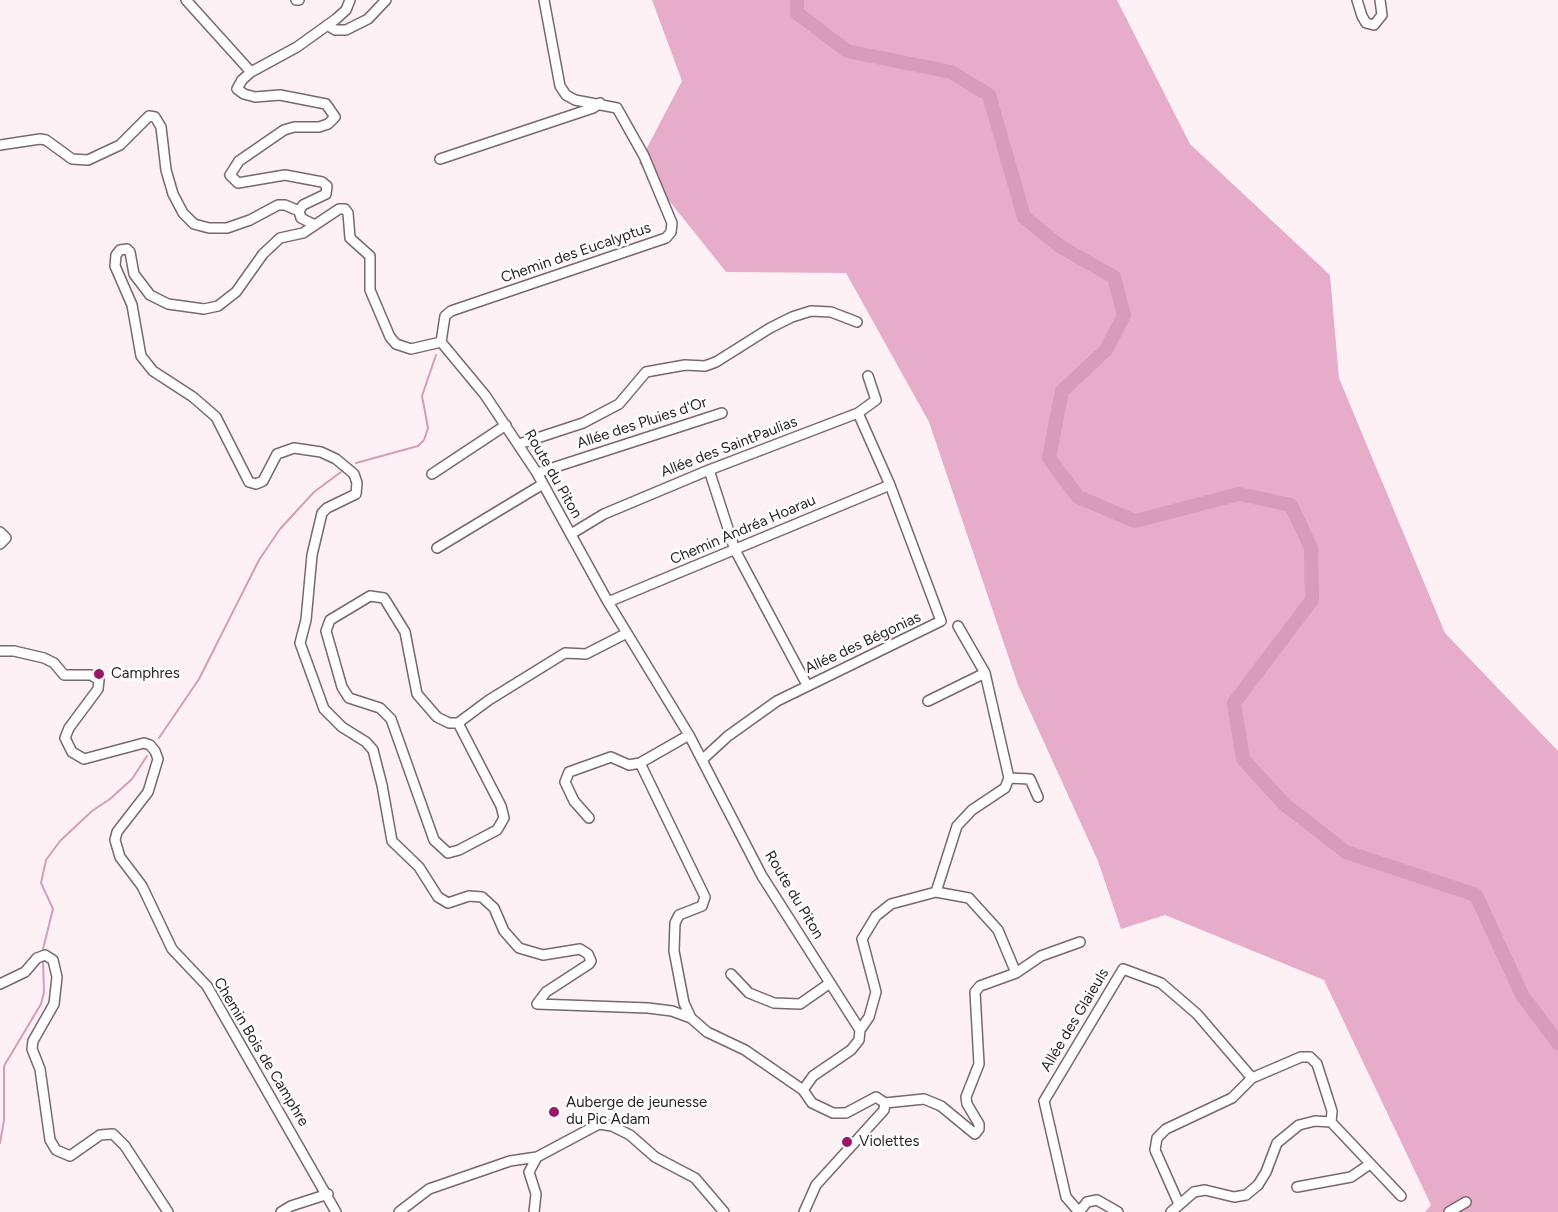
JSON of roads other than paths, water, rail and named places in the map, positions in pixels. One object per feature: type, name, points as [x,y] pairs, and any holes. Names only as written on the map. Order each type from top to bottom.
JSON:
[{"type":"street","points":[[186,0],[251,72]]},
{"type":"street","points":[[299,212],[310,201],[327,194],[327,186],[314,180],[285,175],[238,183],[230,175],[232,168],[284,130],[294,127],[319,127],[328,124],[335,117],[326,104],[280,95],[255,97],[240,92],[237,89],[238,84],[251,72],[297,47],[327,25],[346,10],[350,0]]},
{"type":"street","points":[[327,25],[335,30],[346,30],[368,19],[386,0]]},
{"type":"street","name":"Chemin des Eucalyptus","points":[[441,342],[445,316],[450,311],[666,238],[671,232],[672,223],[644,156],[636,146],[624,117],[617,108],[575,100],[566,95],[560,86],[544,0]]},
{"type":"street","points":[[1357,0],[1366,23],[1374,25],[1382,15],[1380,0]]},
{"type":"street","points":[[440,159],[593,108],[600,103]]},
{"type":"street","points":[[0,145],[46,140],[72,159],[88,160],[120,145],[145,118],[155,117],[161,127],[166,170],[173,194],[183,213],[194,224],[209,228],[227,228],[244,223],[278,205],[285,205],[299,212],[301,218],[315,225]]},
{"type":"street","points":[[441,342],[411,349],[396,344],[390,337],[370,290],[370,256],[351,238],[348,213],[345,209],[339,209],[303,233],[280,238],[263,254],[236,292],[219,306],[204,309],[168,304],[150,295],[134,274],[130,252],[127,249],[120,250],[116,255],[116,266],[132,306],[141,356],[153,371],[193,397],[216,417],[249,482],[256,484],[263,481],[277,454],[294,448],[321,452],[336,459],[354,474],[357,483],[356,494],[327,508],[322,513],[312,555],[306,620],[300,640],[303,656],[324,709],[342,727],[366,742],[373,750],[382,785],[390,837],[423,873],[441,901],[448,903],[469,896],[482,897],[494,908],[504,931],[519,948],[543,955],[580,949],[591,957],[589,964],[546,992],[537,1004],[672,1011],[691,1018],[707,1032],[745,1050],[803,1090],[812,1103],[833,1113],[846,1113],[876,1097],[885,1103],[924,1099],[941,1106],[968,1131],[975,1134],[979,1129],[966,1097],[979,1064],[975,992],[980,986],[1016,973],[1041,956],[1080,942]]},
{"type":"street","points":[[519,444],[583,423],[619,404],[646,372],[685,365],[705,366],[716,362],[770,328],[811,310],[831,312],[857,322]]},
{"type":"street","name":"Route du Piton","points":[[441,342],[467,371],[537,473],[608,602],[703,759],[762,876],[861,1030]]},
{"type":"street","points":[[858,413],[876,400],[868,376]]},
{"type":"street","name":"Allée des Pluies d'Or","points":[[537,473],[722,413]]},
{"type":"street","name":"Allée des SaintPaulias","points":[[571,534],[604,514],[709,470],[858,413]]},
{"type":"street","name":"Allée des Bégonias","points":[[703,759],[777,701],[941,621],[890,485],[858,413]]},
{"type":"street","points":[[432,474],[506,425]]},
{"type":"street","points":[[709,470],[735,550],[807,685]]},
{"type":"street","points":[[437,548],[543,484]]},
{"type":"street","name":"Chemin Andréa Hoarau","points":[[608,602],[890,485]]},
{"type":"street","points":[[0,532],[6,538],[0,544]]},
{"type":"street","points":[[458,723],[501,806],[504,818],[497,830],[448,853],[444,852],[434,840],[391,719],[380,708],[349,698],[342,687],[326,631],[330,620],[370,596],[384,598],[405,632],[417,694],[437,717],[449,723],[458,723],[489,700],[557,657],[565,653],[586,654],[627,633]]},
{"type":"street","points":[[936,892],[957,826],[972,810],[1005,788],[1009,778],[985,673],[958,626]]},
{"type":"street","name":"Chemin Bois de Camphre","points":[[0,651],[14,651],[44,658],[54,663],[64,675],[91,675],[99,680],[98,689],[69,728],[65,738],[72,752],[84,759],[144,743],[150,745],[155,751],[158,759],[148,792],[117,832],[116,840],[120,857],[142,886],[172,949],[207,986],[328,1194],[336,1212]]},
{"type":"street","points":[[928,701],[985,673]]},
{"type":"street","points":[[589,818],[574,801],[565,782],[569,772],[611,757],[629,765],[640,763],[689,735]]},
{"type":"street","points":[[640,763],[705,897],[702,906],[679,915],[675,923],[674,951],[684,1004],[691,1018]]},
{"type":"street","points":[[1009,778],[1030,779],[1038,797]]},
{"type":"street","points":[[803,1090],[813,1076],[851,1050],[859,1040],[876,992],[862,939],[868,927],[891,904],[936,892],[969,898],[981,909],[1001,936],[1016,973]]},
{"type":"street","points":[[0,984],[25,972],[37,958],[45,955],[52,960],[57,977],[54,1004],[33,1041],[32,1049],[40,1069],[50,1140],[56,1150],[70,1156],[100,1135],[113,1134],[125,1146],[168,1212]]},
{"type":"street","name":"Allée des Glaieuls","points":[[1079,1212],[1066,1197],[1044,1101],[1123,969],[1161,983],[1197,1014],[1252,1078]]},
{"type":"street","points":[[731,974],[749,993],[774,1003],[800,1004],[830,983]]},
{"type":"street","points":[[1179,1204],[1155,1150],[1156,1138],[1166,1130],[1232,1098],[1252,1078],[1301,1057],[1310,1058],[1317,1064],[1332,1111],[1331,1122],[1401,1196]]},
{"type":"street","points":[[804,1212],[816,1185],[879,1116],[885,1103]]},
{"type":"street","points":[[1171,1212],[1194,1192],[1205,1190],[1234,1197],[1246,1195],[1258,1185],[1277,1143],[1287,1131],[1307,1123],[1331,1122]]},
{"type":"street","points":[[399,1212],[429,1189],[510,1161],[537,1157],[599,1124],[612,1126],[630,1135],[655,1157],[695,1178],[724,1212]]},
{"type":"street","points":[[534,1212],[536,1194],[530,1172],[537,1157]]},
{"type":"street","points":[[1297,1186],[1351,1177],[1370,1164]]},
{"type":"street","points":[[281,1212],[328,1194]]},
{"type":"street","points":[[1079,1212],[1087,1202],[1097,1200],[1118,1212]]},
{"type":"street","points":[[1449,1212],[1466,1202]]},
{"type":"waterway","points":[[797,0],[797,13],[847,51],[951,72],[989,95],[1024,217],[1061,247],[1114,277],[1124,315],[1106,350],[1062,391],[1049,458],[1078,497],[1135,521],[1239,494],[1291,505],[1311,548],[1312,600],[1234,703],[1243,759],[1284,804],[1346,852],[1476,895],[1522,995],[1558,1043]]},
{"type":"waterway","points":[[356,463],[418,446],[424,440],[428,428],[422,396],[436,355]]},
{"type":"waterway","points":[[159,738],[199,679],[259,560],[280,529],[314,492],[341,472]]},
{"type":"waterway","points":[[43,949],[53,909],[41,883],[46,860],[60,841],[92,811],[110,799],[132,779],[147,756]]},
{"type":"waterway","points":[[0,1143],[4,1120],[4,1066],[41,1004],[44,992],[43,962]]},
{"type":"place","name":"Camphres","points":[[99,674]]},
{"type":"place","name":"Auberge de jeunesse du Pic Adam","points":[[554,1112]]},
{"type":"place","name":"Violettes","points":[[847,1142]]}]
